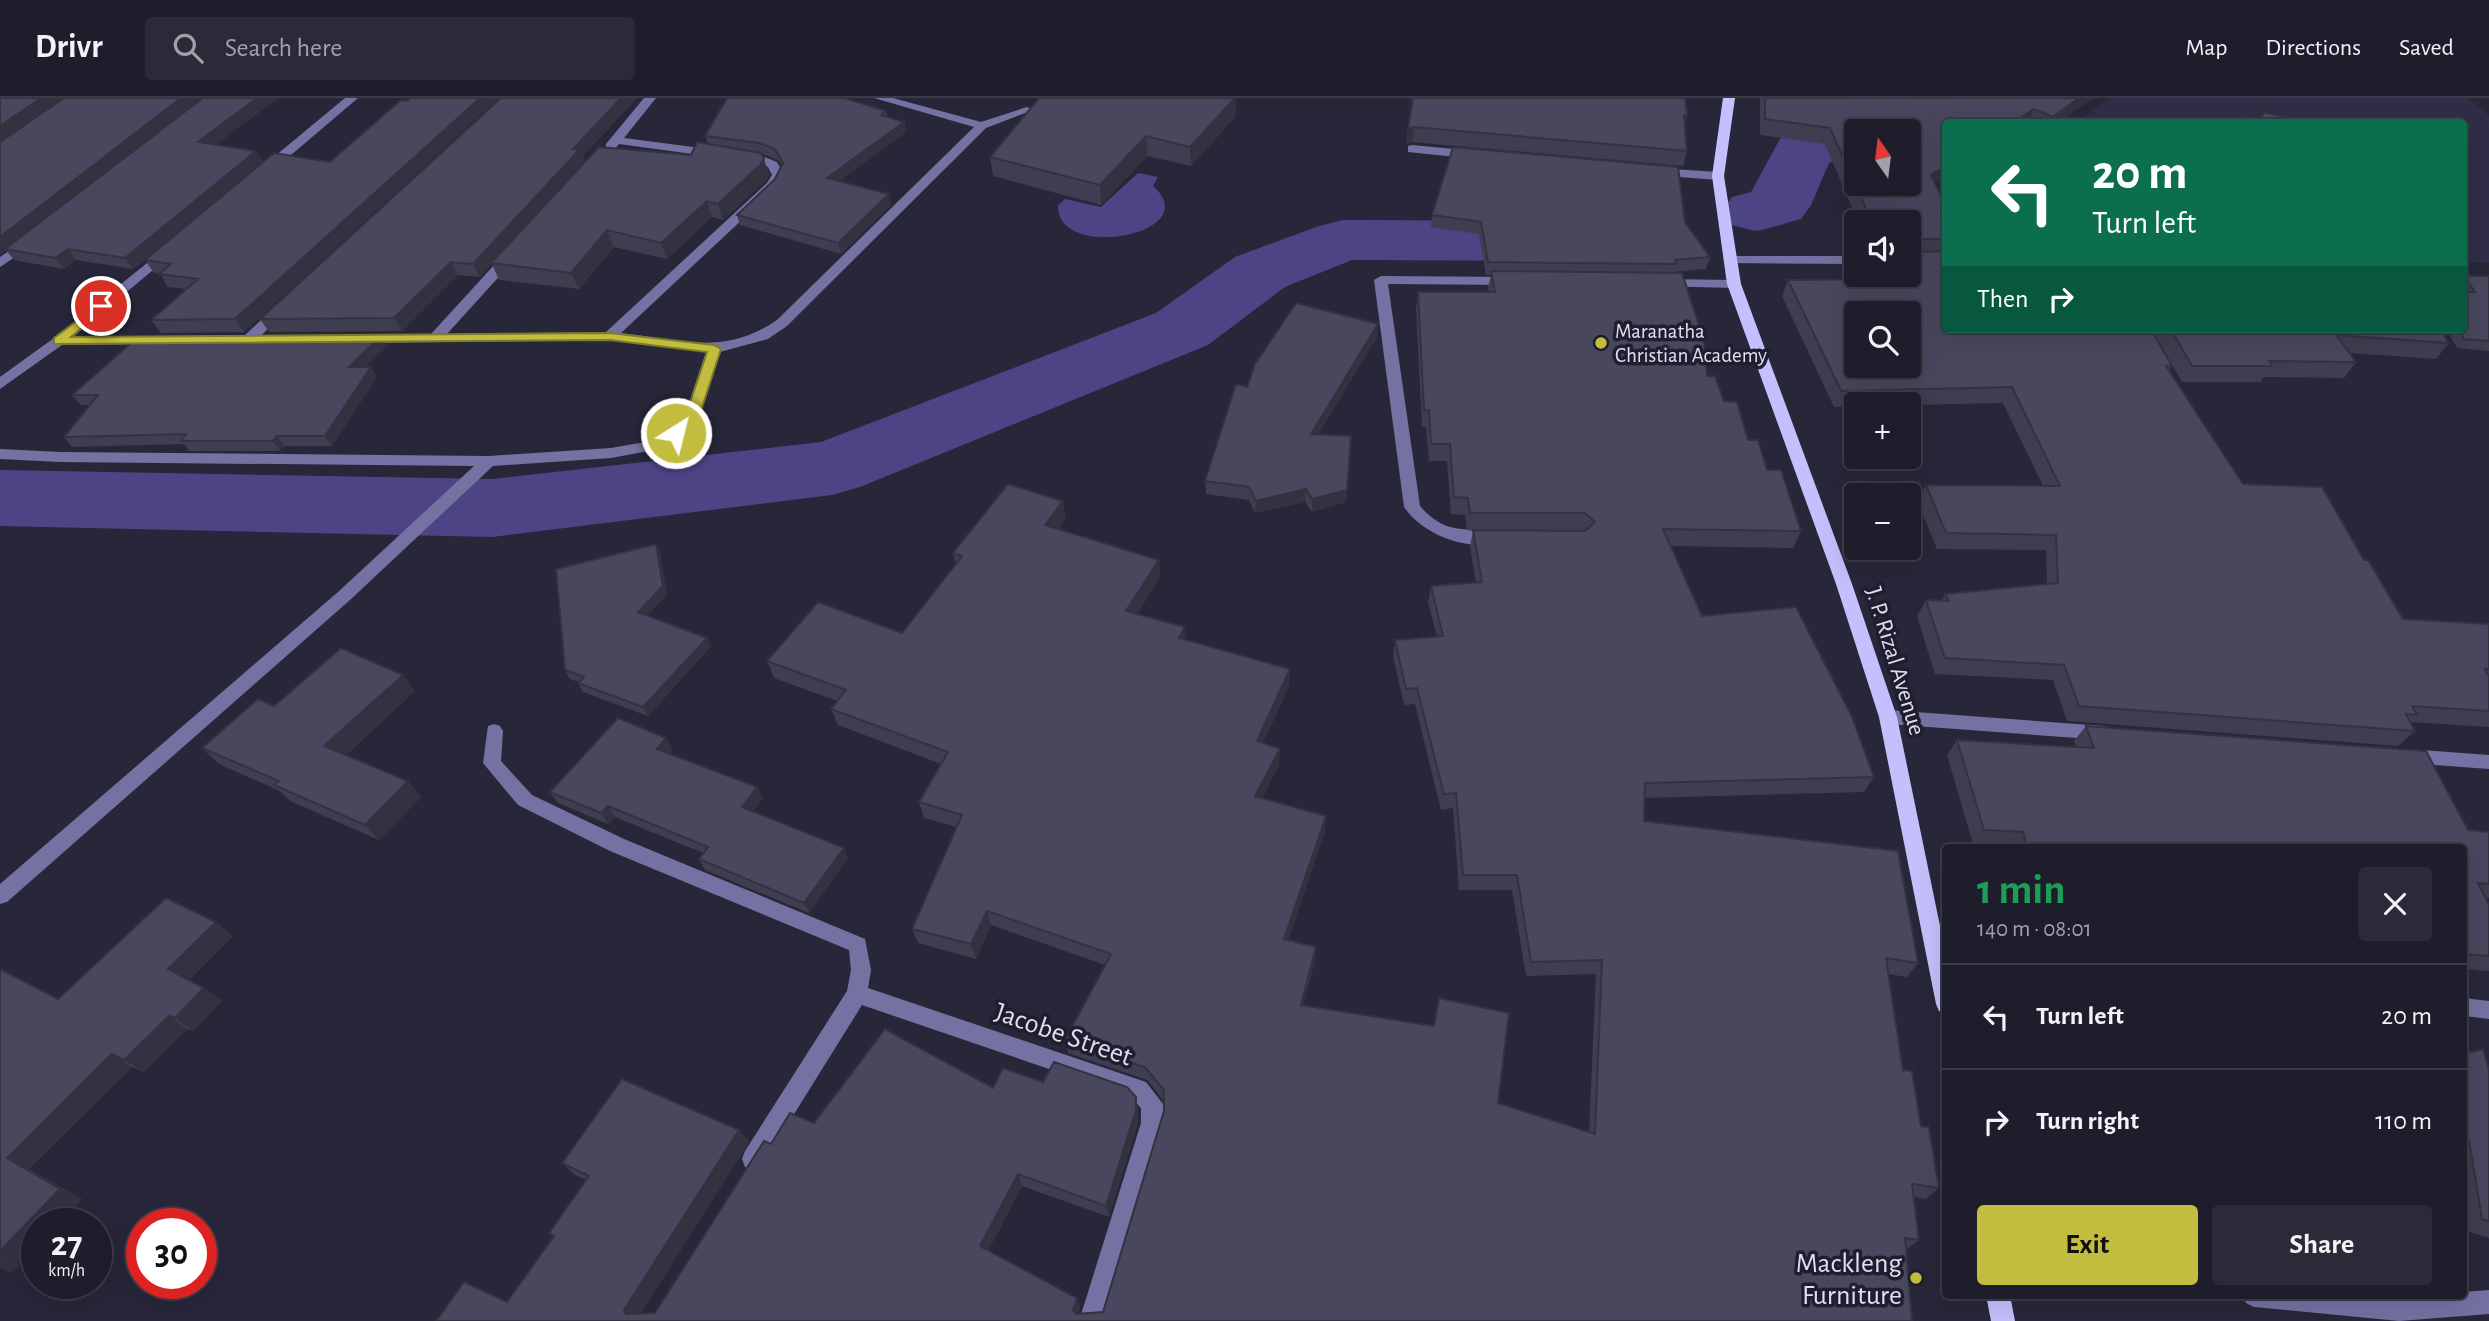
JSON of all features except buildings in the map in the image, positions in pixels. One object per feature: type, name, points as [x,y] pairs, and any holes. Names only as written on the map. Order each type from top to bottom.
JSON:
[{"type":"main road","name":"J. P. Rizal Avenue","points":[[1729,98],[1718,176],[1734,284],[1844,584],[1888,717],[1942,984]]},
{"type":"main road","points":[[1999,1299],[2003,1321]]},
{"type":"street","points":[[258,176],[352,98]]},
{"type":"street","points":[[597,161],[650,98]]},
{"type":"street","points":[[880,98],[982,126]]},
{"type":"street","points":[[341,339],[610,337],[714,349],[763,335],[782,323],[982,126],[1027,110]]},
{"type":"street","points":[[610,337],[772,186],[778,175],[773,165],[762,160],[616,140]]},
{"type":"street","points":[[1412,149],[1490,157]]},
{"type":"street","points":[[1641,171],[1718,176]]},
{"type":"street","points":[[0,263],[43,230]]},
{"type":"street","points":[[436,338],[522,244]]},
{"type":"street","points":[[0,384],[59,341],[174,246]]},
{"type":"street","points":[[1730,260],[1844,260]]},
{"type":"street","points":[[1513,538],[1487,538],[1438,531],[1422,521],[1412,507],[1381,280],[1530,282]]},
{"type":"street","points":[[1653,283],[1734,284]]},
{"type":"street","points":[[275,340],[241,340],[293,299]]},
{"type":"street","points":[[59,341],[167,341]]},
{"type":"street","points":[[0,454],[60,457],[489,461],[611,453],[649,446],[676,433],[691,420],[714,349]]},
{"type":"street","points":[[0,896],[344,596],[489,461]]},
{"type":"street","points":[[1888,717],[2120,734]]},
{"type":"street","points":[[494,731],[492,763],[525,800],[617,845],[858,945],[861,971],[857,994],[745,1172]]},
{"type":"street","points":[[2393,755],[2489,762]]},
{"type":"street","name":"Jacobe Street","points":[[857,994],[1138,1089],[1152,1104],[1152,1123],[1091,1321]]},
{"type":"street","points":[[2467,1007],[2489,1010]]},
{"type":"street","points":[[2335,1299],[2489,1302]]},
{"type":"shaded area","points":[[2108,98],[2468,98],[2489,116],[2489,263],[2467,262],[2467,119],[2082,119]]},
{"type":"shaded area","points":[[1772,164],[1797,171],[1796,210],[1784,224],[1758,231],[1777,186]]},
{"type":"shaded area","points":[[1138,173],[1158,177],[1153,186],[1165,203],[1161,217],[1147,228],[1125,235],[1102,237],[1080,233],[1064,223],[1058,205],[1065,199],[1101,207]]},
{"type":"waterway","points":[[1755,211],[1778,205],[1802,152],[1849,127],[1878,98]]},
{"type":"waterway","points":[[0,498],[492,508],[832,468],[1182,329],[1260,272],[1343,240],[1565,241],[1609,236]]},
{"type":"place","name":"Maranatha Christian Academy","points":[[1601,343]]},
{"type":"place","name":"Mackleng Furniture","points":[[1916,1278]]},
{"type":"route","points":[[101,306],[59,341],[610,337],[714,349],[691,420],[676,433]]}]
